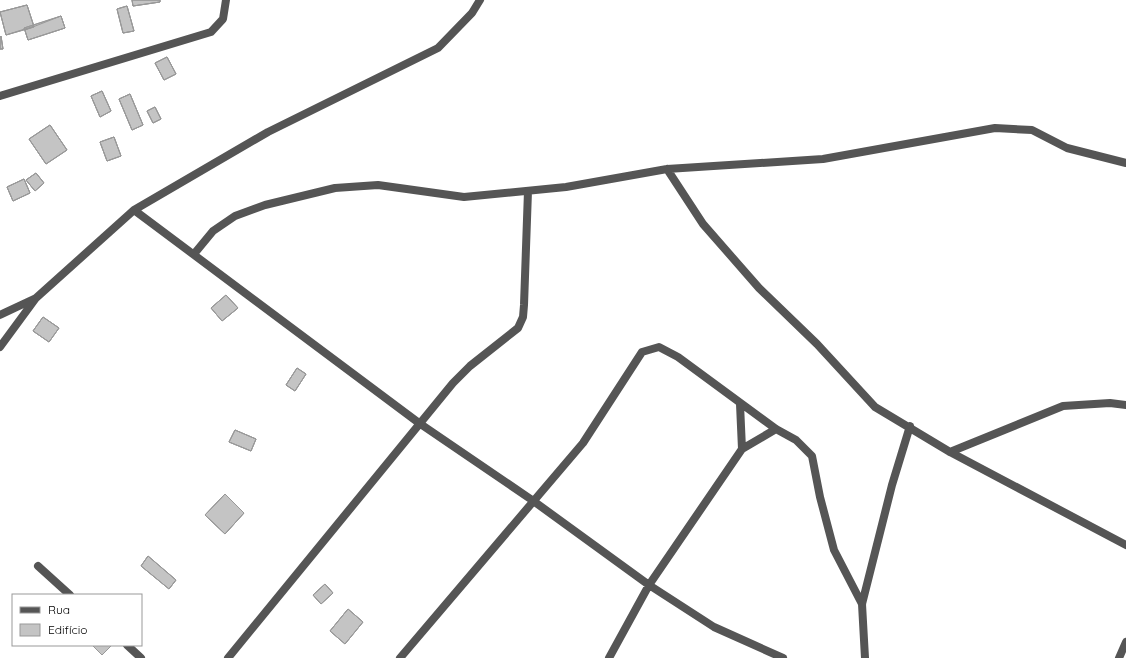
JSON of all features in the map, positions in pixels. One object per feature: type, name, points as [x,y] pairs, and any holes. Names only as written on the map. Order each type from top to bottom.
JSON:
[{"type":"street","points":[[0,96],[211,32],[224,19],[226,0]]},
{"type":"street","points":[[0,347],[36,298],[134,210],[268,132],[438,48],[472,13],[480,0]]},
{"type":"street","points":[[194,254],[213,231],[235,216],[265,205],[335,188],[378,184],[464,197],[566,187],[667,169],[823,159],[995,128],[1032,130],[1066,148],[1126,163]]},
{"type":"street","points":[[667,169],[703,224],[759,288],[817,344],[875,407],[910,426],[950,452],[1126,545]]},
{"type":"street","points":[[228,658],[419,423],[470,366],[518,328],[523,318],[528,191]]},
{"type":"street","points":[[134,210],[419,423],[532,500],[649,585],[714,627],[783,658]]},
{"type":"street","points":[[0,315],[36,298]]},
{"type":"street","points":[[400,658],[532,500],[583,443],[642,352],[659,347],[678,357],[740,404],[776,429],[796,440],[812,456],[820,497],[834,550],[862,604]]},
{"type":"street","points":[[740,404],[742,449]]},
{"type":"street","points":[[950,452],[1063,406],[1110,404],[1126,405]]},
{"type":"street","points":[[865,658],[862,604],[892,484],[910,426]]},
{"type":"street","points":[[609,658],[649,585],[742,449],[776,429]]},
{"type":"street","points":[[38,566],[69,594]]},
{"type":"street","points":[[1119,658],[1126,642]]},
{"type":"street","points":[[128,646],[141,658]]},
{"type":"building","points":[[132,0],[160,0],[160,2],[133,6]]},
{"type":"building","points":[[132,0],[160,0],[160,2],[133,6]]},
{"type":"building","points":[[132,0],[160,0],[160,2],[133,6]]},
{"type":"building","points":[[27,5],[34,26],[6,35],[0,12]]},
{"type":"building","points":[[27,5],[34,27],[6,35],[0,12]]},
{"type":"building","points":[[27,5],[34,27],[6,35],[0,12]]},
{"type":"building","points":[[127,6],[134,31],[123,33],[117,9]]},
{"type":"building","points":[[127,6],[134,31],[123,33],[117,9]]},
{"type":"building","points":[[127,6],[134,31],[123,33],[117,9]]},
{"type":"building","points":[[61,16],[65,28],[28,40],[25,30]]},
{"type":"building","points":[[61,16],[65,28],[28,40],[24,28]]},
{"type":"building","points":[[61,16],[65,28],[28,40],[24,28]]},
{"type":"building","points":[[1,36],[3,49],[0,49]]},
{"type":"building","points":[[1,36],[3,49],[0,49]]},
{"type":"building","points":[[1,36],[3,49],[0,49]]},
{"type":"building","points":[[167,57],[176,74],[164,80],[155,63]]},
{"type":"building","points":[[167,57],[176,74],[164,80],[155,63]]},
{"type":"building","points":[[167,57],[176,74],[164,80],[155,63]]},
{"type":"building","points":[[102,91],[111,111],[100,117],[91,96]]},
{"type":"building","points":[[102,91],[111,111],[100,117],[91,96]]},
{"type":"building","points":[[102,91],[111,111],[100,117],[91,96]]},
{"type":"building","points":[[130,94],[143,125],[132,130],[119,99]]},
{"type":"building","points":[[130,94],[143,125],[132,130],[119,99]]},
{"type":"building","points":[[130,94],[143,125],[132,130],[119,99]]},
{"type":"building","points":[[155,107],[161,119],[153,123],[147,111]]},
{"type":"building","points":[[155,107],[161,119],[153,123],[147,111]]},
{"type":"building","points":[[155,107],[161,119],[153,123],[147,111]]},
{"type":"building","points":[[50,125],[67,150],[46,164],[29,139]]},
{"type":"building","points":[[50,125],[67,150],[46,164],[29,139]]},
{"type":"building","points":[[50,125],[67,150],[46,164],[29,139]]},
{"type":"building","points":[[114,137],[121,156],[107,161],[100,142]]},
{"type":"building","points":[[114,137],[121,156],[107,161],[100,142]]},
{"type":"building","points":[[114,137],[121,156],[107,161],[100,142]]},
{"type":"building","points":[[36,173],[44,183],[35,191],[26,180]]},
{"type":"building","points":[[36,173],[44,183],[35,191],[26,180]]},
{"type":"building","points":[[36,173],[44,183],[35,191],[26,180]]},
{"type":"building","points":[[24,179],[30,193],[13,201],[7,187]]},
{"type":"building","points":[[24,179],[30,193],[13,201],[7,187]]},
{"type":"building","points":[[24,179],[30,193],[13,201],[7,187]]},
{"type":"building","points":[[226,295],[238,308],[222,321],[211,308]]},
{"type":"building","points":[[226,295],[238,308],[222,321],[211,308]]},
{"type":"building","points":[[226,295],[238,308],[222,321],[211,308]]},
{"type":"building","points":[[43,317],[59,328],[49,342],[33,331]]},
{"type":"building","points":[[43,317],[59,328],[49,342],[33,331]]},
{"type":"building","points":[[43,317],[59,328],[49,342],[33,331]]},
{"type":"building","points":[[297,368],[306,374],[295,391],[286,385]]},
{"type":"building","points":[[297,368],[306,374],[295,391],[286,385]]},
{"type":"building","points":[[297,368],[306,374],[295,391],[286,385]]},
{"type":"building","points":[[235,430],[256,439],[251,451],[229,442]]},
{"type":"building","points":[[235,430],[256,439],[251,451],[229,442]]},
{"type":"building","points":[[235,430],[256,439],[251,451],[229,442]]},
{"type":"building","points":[[225,494],[244,513],[225,534],[205,515]]},
{"type":"building","points":[[225,494],[244,513],[225,534],[205,515]]},
{"type":"building","points":[[225,494],[244,513],[225,534],[205,515]]},
{"type":"building","points":[[148,556],[176,580],[169,589],[141,566]]},
{"type":"building","points":[[148,556],[176,580],[169,589],[141,566]]},
{"type":"building","points":[[148,556],[176,580],[169,589],[141,566]]},
{"type":"building","points":[[325,584],[333,593],[321,604],[313,595]]},
{"type":"building","points":[[325,584],[333,593],[321,604],[313,595]]},
{"type":"building","points":[[325,584],[333,593],[321,604],[313,595]]},
{"type":"building","points":[[348,609],[363,622],[345,644],[330,631]]},
{"type":"building","points":[[348,609],[363,622],[345,644],[330,631]]},
{"type":"building","points":[[348,609],[363,622],[345,644],[330,631]]},
{"type":"building","points":[[93,646],[111,646],[102,655]]},
{"type":"building","points":[[93,646],[111,646],[102,655]]},
{"type":"building","points":[[93,646],[111,646],[102,655]]}]
